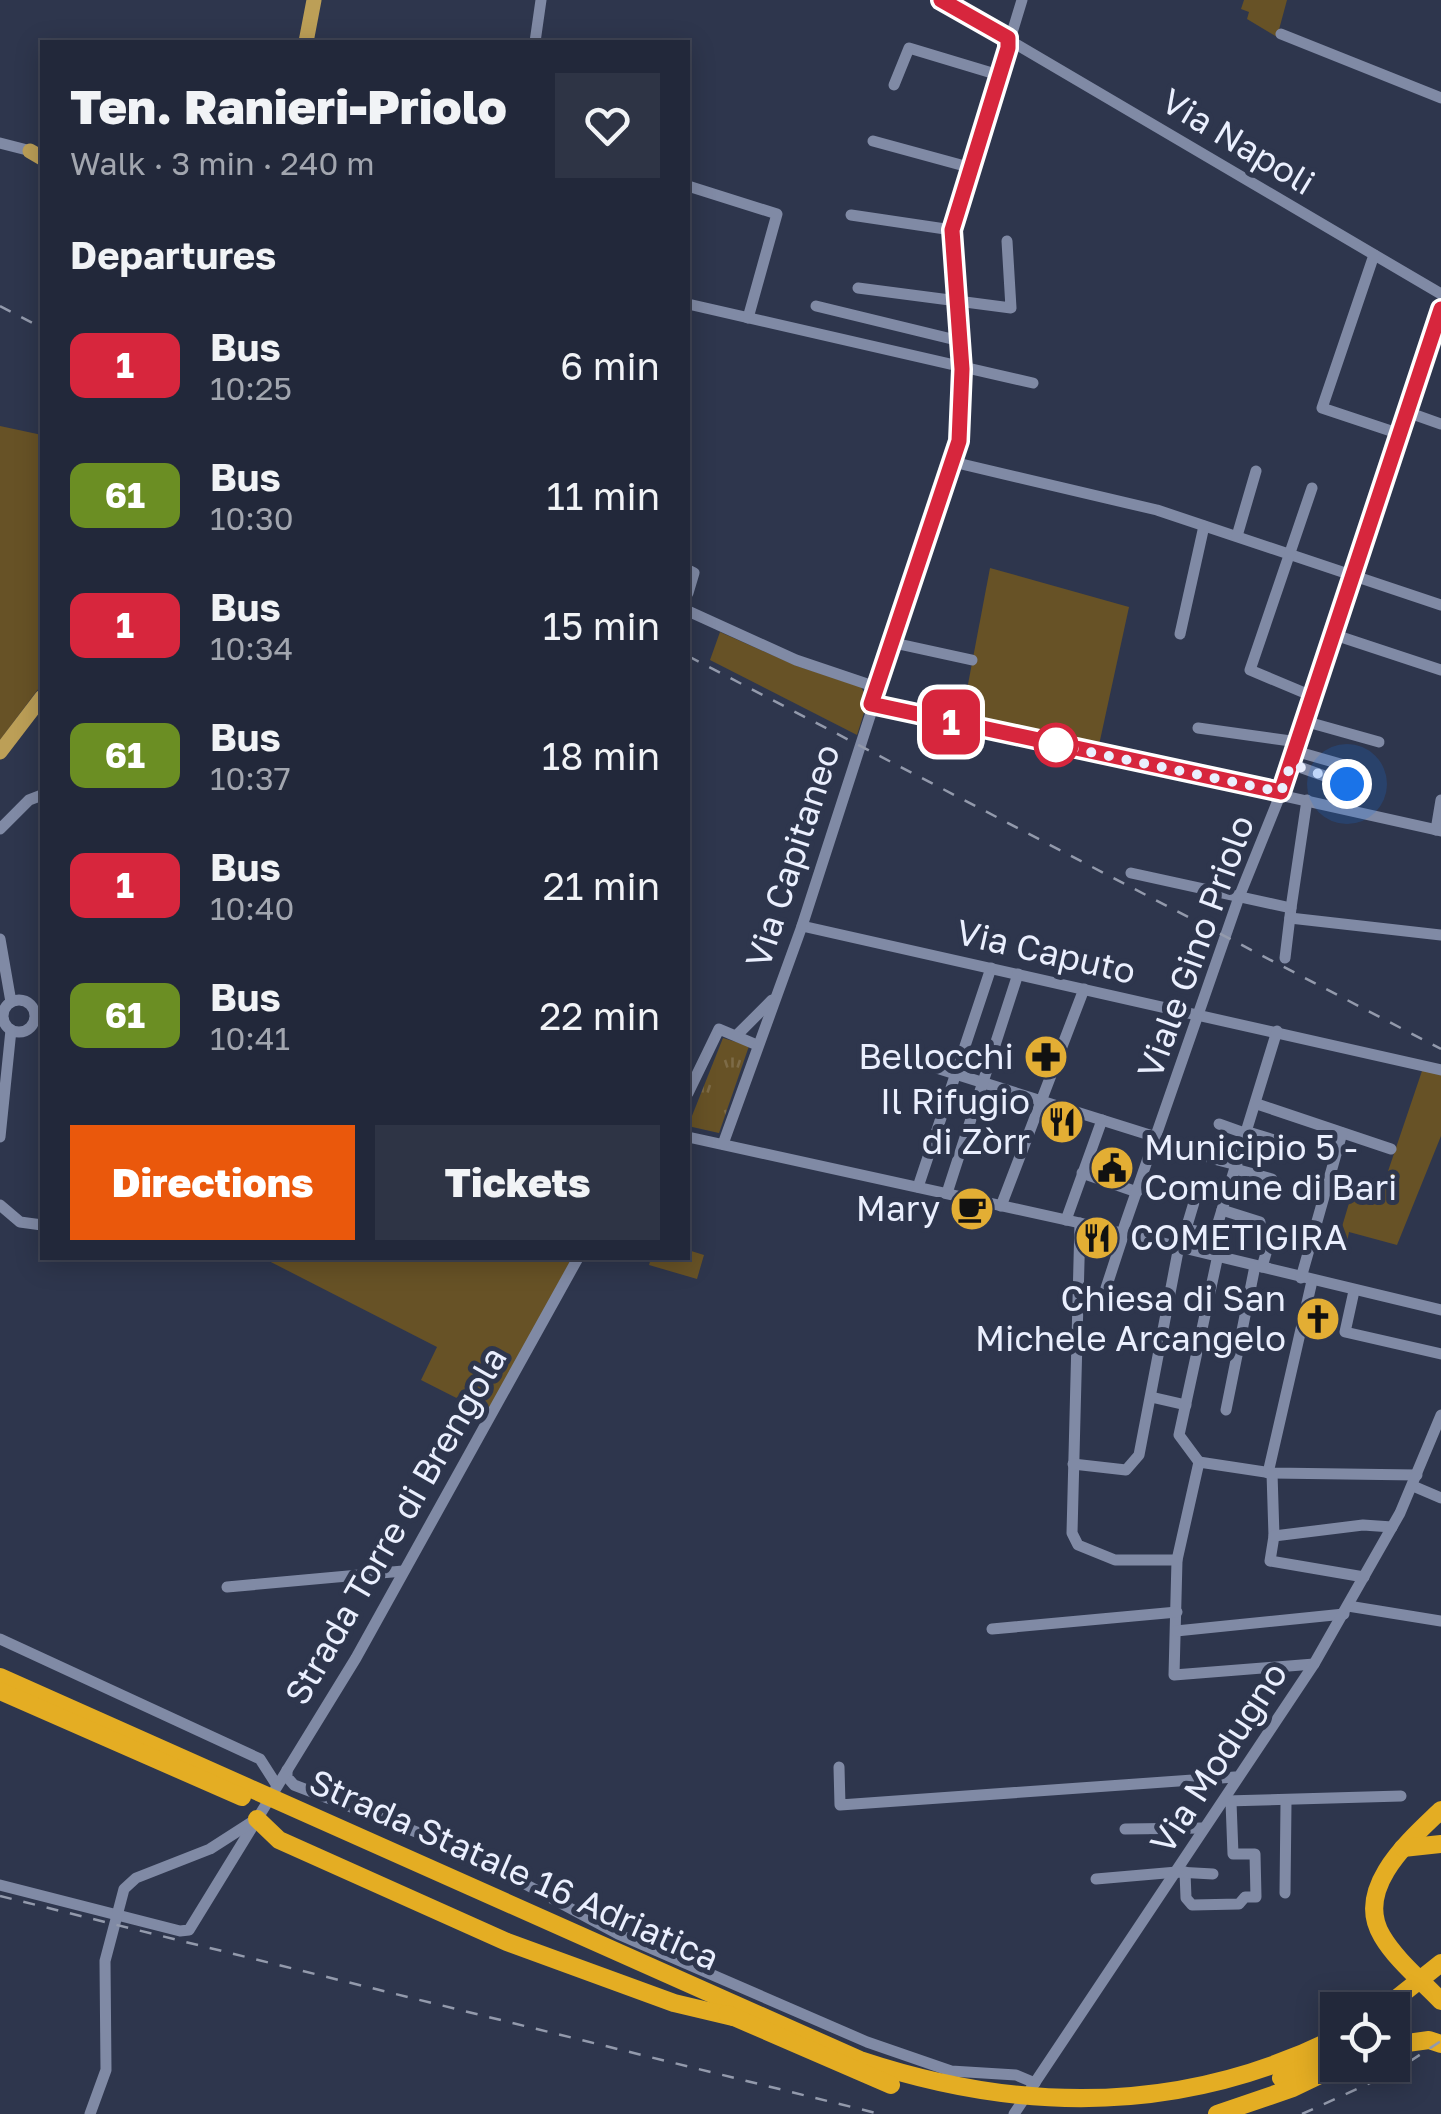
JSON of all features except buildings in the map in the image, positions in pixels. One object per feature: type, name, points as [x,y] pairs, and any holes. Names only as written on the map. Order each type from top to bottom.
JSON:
[{"type":"highway","name":"Strada Statale 16 Adriatica","points":[[0,1677],[267,1801],[279,1840],[507,1942],[674,2003],[733,2017],[854,2072],[1003,2111]]},
{"type":"highway","name":"Strada Statale 16 Adriatica","points":[[0,1690],[267,1801],[893,2074],[1003,2111]]},
{"type":"highway","points":[[1440,1818],[1403,1848],[1378,1889],[1375,1916],[1381,1935],[1441,2001]]},
{"type":"highway","points":[[1403,1848],[1441,1844]]},
{"type":"highway","points":[[1410,1993],[1434,1979],[1441,1954]]},
{"type":"highway","points":[[1410,2001],[1434,1979],[1441,1963]]},
{"type":"highway","points":[[1410,2043],[1429,2040],[1441,2044]]},
{"type":"highway","points":[[1003,2111],[1097,2108],[1189,2098],[1238,2084],[1320,2045]]},
{"type":"highway","points":[[1192,2109],[1242,2095],[1320,2059]]},
{"type":"highway","points":[[1217,2114],[1320,2075]]},
{"type":"main road","points":[[306,40],[314,0]]},
{"type":"main road","points":[[1,753],[40,700]]},
{"type":"street","points":[[524,0],[541,1],[535,40]]},
{"type":"street","name":"Via Napoli","points":[[941,0],[1441,294]]},
{"type":"street","name":"Via Capitaneo","points":[[724,1144],[802,926],[871,704],[953,462],[963,417],[952,230],[1022,0]]},
{"type":"street","points":[[1282,34],[1441,98]]},
{"type":"street","points":[[894,85],[909,48],[1002,76]]},
{"type":"street","points":[[874,141],[972,168]]},
{"type":"street","points":[[0,143],[39,153]]},
{"type":"street","points":[[690,187],[777,214],[748,318]]},
{"type":"street","points":[[851,215],[952,230]]},
{"type":"street","points":[[858,288],[1011,308],[1007,241]]},
{"type":"street","points":[[1374,255],[1322,408],[1400,434]]},
{"type":"street","points":[[690,304],[1033,383]]},
{"type":"street","points":[[816,306],[960,341]]},
{"type":"street","name":"Viale Gino Priolo","points":[[1106,1288],[1240,896],[1281,792],[1441,308]]},
{"type":"street","points":[[1407,412],[1441,424]]},
{"type":"street","points":[[953,462],[1204,526],[1441,606]]},
{"type":"street","points":[[1237,536],[1256,470]]},
{"type":"street","points":[[1312,488],[1252,664],[1252,673],[1312,696]]},
{"type":"street","points":[[1180,634],[1204,526]]},
{"type":"street","points":[[690,611],[796,660],[878,688]]},
{"type":"street","points":[[1332,634],[1441,670]]},
{"type":"street","points":[[894,643],[972,660]]},
{"type":"street","points":[[871,704],[1281,792],[1438,831],[1441,800]]},
{"type":"street","points":[[1304,721],[1378,742]]},
{"type":"street","points":[[1198,728],[1344,764]]},
{"type":"street","points":[[1294,752],[1347,784]]},
{"type":"street","points":[[0,829],[29,800],[40,797]]},
{"type":"street","points":[[1285,958],[1307,800]]},
{"type":"street","points":[[1130,873],[1240,896],[1293,915],[1441,935]]},
{"type":"street","name":"Via Caputo","points":[[802,926],[1441,1070]]},
{"type":"street","points":[[0,939],[4,1009],[11,1030],[0,1137]]},
{"type":"street","points":[[918,1187],[990,968]]},
{"type":"street","points":[[947,1194],[1018,974]]},
{"type":"street","points":[[1001,1206],[1084,989]]},
{"type":"street","points":[[738,1034],[775,996]]},
{"type":"street","points":[[4,1009],[23,1000],[38,1012],[28,1029],[11,1030]]},
{"type":"street","points":[[690,1089],[719,1028],[757,1044]]},
{"type":"street","points":[[1277,1031],[1224,1203],[1179,1436],[1199,1462],[1270,1473],[1415,1480],[1441,1498]]},
{"type":"street","points":[[911,1060],[1156,1137]]},
{"type":"street","points":[[1257,1104],[1391,1149]]},
{"type":"street","points":[[1066,1220],[1102,1120]]},
{"type":"street","points":[[1219,1124],[1284,1143]]},
{"type":"street","points":[[1342,1133],[1306,1279],[1270,1473],[1274,1536],[1270,1561],[1364,1577]]},
{"type":"street","points":[[690,1136],[1080,1223],[1441,1310]]},
{"type":"street","points":[[1210,1158],[1270,1185]]},
{"type":"street","points":[[1082,1173],[1137,1192]]},
{"type":"street","points":[[1195,1250],[1200,1232],[1186,1229],[1198,1189],[1260,1222]]},
{"type":"street","points":[[0,1205],[9,1216],[40,1224]]},
{"type":"street","points":[[0,1228],[9,1216]]},
{"type":"street","points":[[1080,1223],[1072,1533],[1078,1544],[1115,1560],[1177,1560]]},
{"type":"street","points":[[1226,1410],[1259,1267],[1269,1243]]},
{"type":"street","points":[[1073,1464],[1126,1470],[1132,1466],[1151,1397],[1178,1246]]},
{"type":"street","name":"Strada Torre di Brengola","points":[[267,1801],[404,1571],[577,1260]]},
{"type":"street","points":[[1354,1291],[1345,1332],[1441,1354]]},
{"type":"street","points":[[1151,1397],[1186,1404]]},
{"type":"street","name":"Via Modugno","points":[[1003,2111],[1033,2085],[1181,1872],[1203,1828],[1225,1801],[1235,1777],[1314,1664],[1392,1527],[1441,1416]]},
{"type":"street","points":[[1199,1462],[1177,1560],[1174,1676],[1314,1664]]},
{"type":"street","points":[[1274,1536],[1363,1525],[1392,1527]]},
{"type":"street","points":[[227,1587],[404,1571]]},
{"type":"street","points":[[1176,1631],[1346,1610],[1441,1621]]},
{"type":"street","points":[[992,1629],[1176,1612]]},
{"type":"street","points":[[0,1639],[260,1759],[267,1801],[189,1930],[180,1931],[0,1885]]},
{"type":"street","points":[[840,1767],[840,1805],[1235,1777]]},
{"type":"street","points":[[288,1770],[286,1778],[294,1785],[458,1848],[618,1934],[867,2042],[951,2071],[1016,2075],[1033,2085]]},
{"type":"street","points":[[1181,1872],[1186,1898],[1192,1905],[1239,1904],[1244,1897],[1256,1896],[1255,1854],[1233,1854],[1225,1801],[1286,1803],[1401,1796]]},
{"type":"street","points":[[90,2114],[108,2058],[104,1974],[124,1889],[136,1878],[210,1849],[267,1801]]},
{"type":"street","points":[[1285,1893],[1286,1803]]},
{"type":"street","points":[[1125,1829],[1203,1828]]},
{"type":"street","points":[[1096,1879],[1181,1872],[1214,1874]]},
{"type":"green space","points":[[1244,0],[1287,0],[1277,37],[1247,19],[1249,12],[1241,9]]},
{"type":"green space","points":[[0,426],[40,435],[40,687],[0,740]]},
{"type":"green space","points":[[990,568],[1129,607],[1099,745],[962,716]]},
{"type":"green space","points":[[720,632],[797,666],[861,687],[868,700],[857,735],[710,660]]},
{"type":"green space","points":[[723,1038],[749,1046],[719,1133],[690,1126]]},
{"type":"green space","points":[[1423,1068],[1441,1073],[1441,1136],[1397,1245],[1349,1232],[1345,1252],[1328,1246],[1341,1230],[1355,1183],[1382,1189]]},
{"type":"green space","points":[[690,1251],[704,1255],[697,1279],[649,1265],[650,1260],[690,1260]]},
{"type":"green space","points":[[267,1260],[571,1260],[488,1414],[421,1380],[437,1347]]},
{"type":"railway","points":[[0,306],[40,327]]},
{"type":"railway","points":[[690,657],[1441,1049]]},
{"type":"railway","points":[[0,1896],[880,2114]]},
{"type":"railway","points":[[1302,2114],[1392,2073],[1441,2041]]},
{"type":"bus line","name":"1","points":[[941,0],[1008,38],[1008,48],[952,230],[962,369],[959,441],[912,591],[871,704],[1281,792],[1441,309]]},
{"type":"place","name":"Bellocchi","points":[[1046,1057]]},
{"type":"place","name":"Il Rifugio di Zòrr","points":[[1062,1122]]},
{"type":"place","name":"Municipio 5 - Comune di Bari","points":[[1112,1168]]},
{"type":"place","name":"Mary","points":[[972,1209]]},
{"type":"place","name":"COMETIGIRA","points":[[1097,1238]]},
{"type":"place","name":"Chiesa di San Michele Arcangelo","points":[[1318,1319]]},
{"type":"route","points":[[1056,745],[1281,792],[1291,764],[1347,784]]}]
